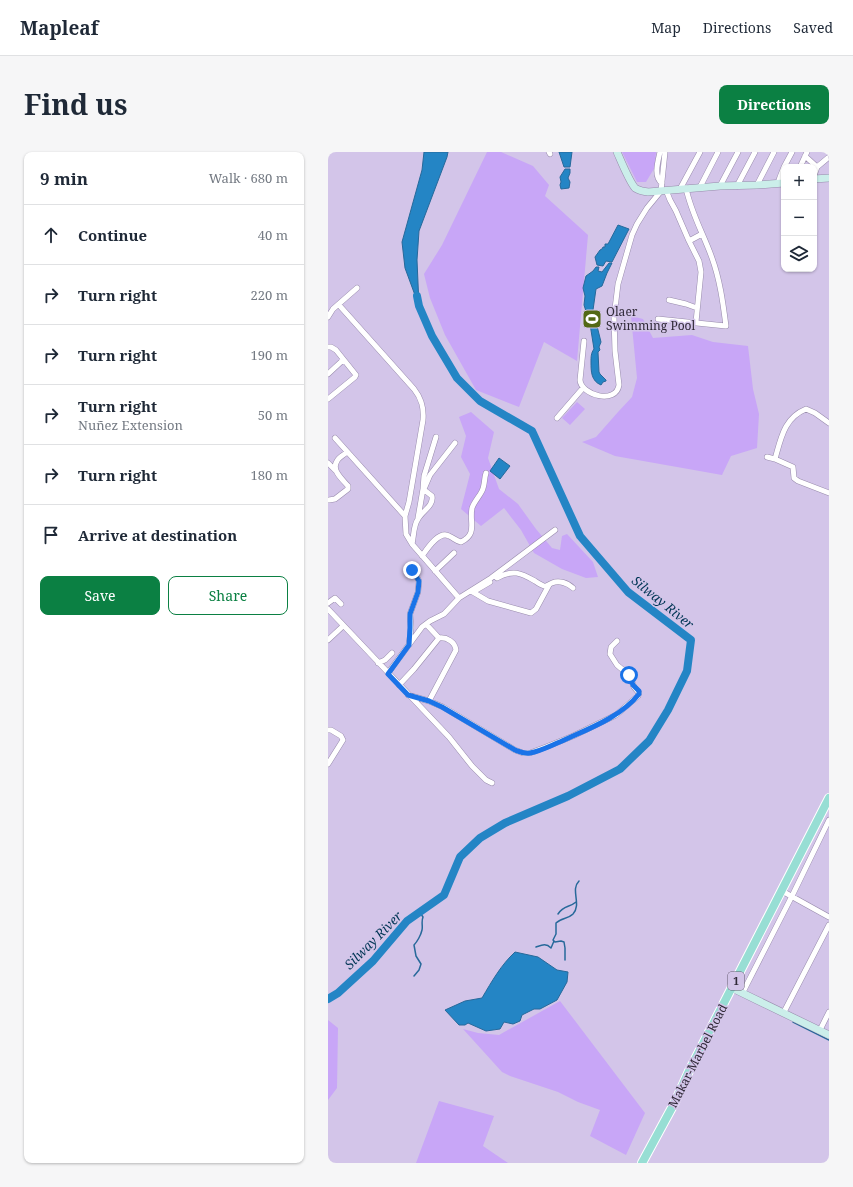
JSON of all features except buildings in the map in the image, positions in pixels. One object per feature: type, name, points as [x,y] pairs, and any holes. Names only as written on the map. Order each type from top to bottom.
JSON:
[{"type":"main road","points":[[617,152],[636,188],[648,192],[663,188],[781,183]]},
{"type":"main road","points":[[817,177],[829,178]]},
{"type":"main road","name":"Makar-Marbel Road","points":[[642,1163],[799,854],[829,800]]},
{"type":"main road","points":[[732,988],[829,1035]]},
{"type":"street","points":[[660,152],[657,179],[676,211],[700,268],[700,288],[696,322]]},
{"type":"street","points":[[584,341],[580,380],[581,385],[583,388],[595,395],[606,397],[614,394],[619,388],[615,351],[614,317],[618,284],[632,235],[637,224],[647,208],[663,188],[665,155],[669,152]]},
{"type":"street","points":[[658,319],[720,325],[726,320],[721,290],[713,260],[683,188],[700,152]]},
{"type":"street","points":[[700,187],[718,152]]},
{"type":"street","points":[[720,186],[738,152]]},
{"type":"street","points":[[737,186],[755,152]]},
{"type":"street","points":[[757,185],[774,152]]},
{"type":"street","points":[[786,164],[792,152]]},
{"type":"street","points":[[801,164],[806,154],[814,164]]},
{"type":"street","points":[[817,167],[829,157]]},
{"type":"street","points":[[689,241],[702,234]]},
{"type":"street","points":[[328,317],[333,309],[357,288]]},
{"type":"street","points":[[669,300],[697,308]]},
{"type":"street","points":[[339,305],[414,389],[422,400],[423,420],[409,502],[405,516],[406,534],[412,544],[459,598]]},
{"type":"street","points":[[328,347],[336,350],[355,372],[356,376],[328,399]]},
{"type":"street","points":[[328,374],[344,360]]},
{"type":"street","points":[[557,418],[583,388]]},
{"type":"street","points":[[775,459],[784,428],[792,417],[798,412],[806,409],[815,413],[829,424]]},
{"type":"street","points":[[412,544],[418,519],[424,476],[436,437]]},
{"type":"street","points":[[335,438],[405,516]]},
{"type":"street","points":[[423,489],[430,475],[455,443]]},
{"type":"street","points":[[336,472],[336,463],[339,458],[347,452]]},
{"type":"street","points":[[767,457],[793,467],[794,478],[798,481],[829,493]]},
{"type":"street","points":[[328,463],[348,486],[348,489],[335,499],[328,500]]},
{"type":"street","points":[[422,556],[440,535],[445,534],[461,542],[468,537],[472,528],[472,508],[482,491],[486,473]]},
{"type":"street","points":[[418,519],[429,507],[432,501],[432,496],[423,489]]},
{"type":"street","points":[[472,591],[502,571],[555,530]]},
{"type":"street","points":[[435,571],[454,553]]},
{"type":"street","points":[[409,645],[410,614],[418,592],[419,581],[412,570]]},
{"type":"street","points":[[388,674],[422,627],[444,614],[459,598],[507,572],[521,574],[543,586],[551,583],[562,582],[573,588]]},
{"type":"street","points":[[472,591],[488,601],[531,613],[536,609],[550,584]]},
{"type":"street","points":[[328,603],[335,598],[341,604]]},
{"type":"street","points":[[328,609],[449,737],[472,766],[486,780],[492,782]]},
{"type":"street","points":[[426,624],[439,638],[446,638],[449,640],[455,646],[456,650],[429,701]]},
{"type":"street","points":[[328,640],[344,626]]},
{"type":"street","points":[[398,684],[414,669],[439,638]]},
{"type":"street","points":[[408,695],[429,701],[442,707],[515,750],[523,753],[530,753],[573,736],[616,715],[638,696],[640,693],[634,687],[629,675],[617,665],[610,654],[611,647],[616,641]]},
{"type":"street","points":[[378,663],[385,660],[392,653]]},
{"type":"street","points":[[328,730],[341,736],[343,740],[328,764]]},
{"type":"street","points":[[744,990],[829,820]]},
{"type":"street","points":[[782,890],[829,917]]},
{"type":"street","points":[[784,1012],[829,925]]},
{"type":"street","points":[[820,1030],[829,1012]]},
{"type":"shaded area","points":[[487,152],[501,152],[533,166],[549,185],[545,196],[588,235],[577,361],[544,342],[519,407],[476,390],[445,335],[430,298],[424,274],[442,245]]},
{"type":"shaded area","points":[[622,152],[656,152],[655,167],[646,182],[637,182]]},
{"type":"shaded area","points":[[631,316],[643,319],[653,338],[692,335],[713,342],[748,346],[753,389],[759,414],[757,448],[731,456],[722,475],[615,456],[582,442],[596,437],[632,397],[637,378]]},
{"type":"shaded area","points":[[577,402],[585,409],[570,425],[562,418]]},
{"type":"shaded area","points":[[471,412],[494,432],[488,458],[499,489],[518,504],[552,548],[560,550],[562,536],[567,534],[593,562],[598,577],[586,578],[562,569],[534,553],[521,530],[504,508],[481,526],[461,509],[470,474],[461,457],[466,436],[459,417]]},
{"type":"shaded area","points":[[560,1001],[645,1113],[626,1155],[590,1136],[600,1110],[578,1102],[558,1092],[502,1072],[463,1029],[478,1033],[499,1035]]},
{"type":"shaded area","points":[[328,1020],[338,1028],[337,1088],[328,1100]]},
{"type":"shaded area","points":[[439,1101],[494,1116],[483,1146],[508,1163],[416,1163]]},
{"type":"water","points":[[424,152],[448,152],[419,231],[417,260],[419,306],[405,268],[402,242],[422,170]]},
{"type":"water","points":[[559,152],[572,152],[570,167],[564,167]]},
{"type":"water","points":[[565,169],[570,169],[568,178],[570,182],[569,188],[561,189],[560,177]]},
{"type":"water","points":[[618,225],[629,229],[612,262],[606,261],[603,266],[597,265],[595,257],[603,247],[605,247],[605,244],[608,244]]},
{"type":"water","name":"Olaer Swimming Pool","points":[[609,263],[612,263],[602,286],[596,289],[593,310],[601,342],[599,347],[600,350],[598,352],[599,372],[606,380],[601,385],[593,378],[591,357],[594,349],[590,324],[584,305],[585,296],[583,288],[586,276],[596,267],[599,267],[598,271],[602,272]]},
{"type":"water","points":[[499,458],[510,466],[500,479],[490,471]]},
{"type":"water","points":[[515,952],[538,957],[557,970],[568,972],[567,982],[557,1000],[540,1009],[534,1009],[522,1015],[520,1021],[513,1024],[504,1022],[500,1029],[486,1031],[468,1023],[465,1025],[459,1025],[445,1010],[465,1001],[482,998],[493,979]]},
{"type":"waterway","name":"Silway River","points":[[328,999],[338,993],[373,961],[407,921],[444,895],[460,857],[480,838],[505,823],[568,796],[620,769],[649,741],[668,710],[687,671],[691,640],[628,592],[580,536],[532,431],[480,401],[457,378],[432,336],[419,306],[417,296]]},
{"type":"waterway","points":[[565,960],[564,942],[555,942],[553,940],[556,934],[556,923],[573,914],[576,906],[576,889],[579,881]]},
{"type":"waterway","points":[[558,914],[562,909],[576,902]]},
{"type":"waterway","points":[[414,976],[419,970],[421,964],[416,956],[414,945],[420,936],[422,928],[423,917],[418,910]]},
{"type":"waterway","points":[[536,947],[546,945],[551,948],[554,941]]},
{"type":"waterway","points":[[793,1022],[829,1040]]},
{"type":"place","name":"Olaer Swimming Pool","points":[[592,319]]},
{"type":"route","points":[[412,570],[418,577],[419,581],[418,592],[410,614],[409,645],[407,650],[388,674],[408,695],[429,701],[442,707],[515,750],[523,753],[530,753],[573,736],[616,715],[640,693],[634,687],[629,675]]}]
